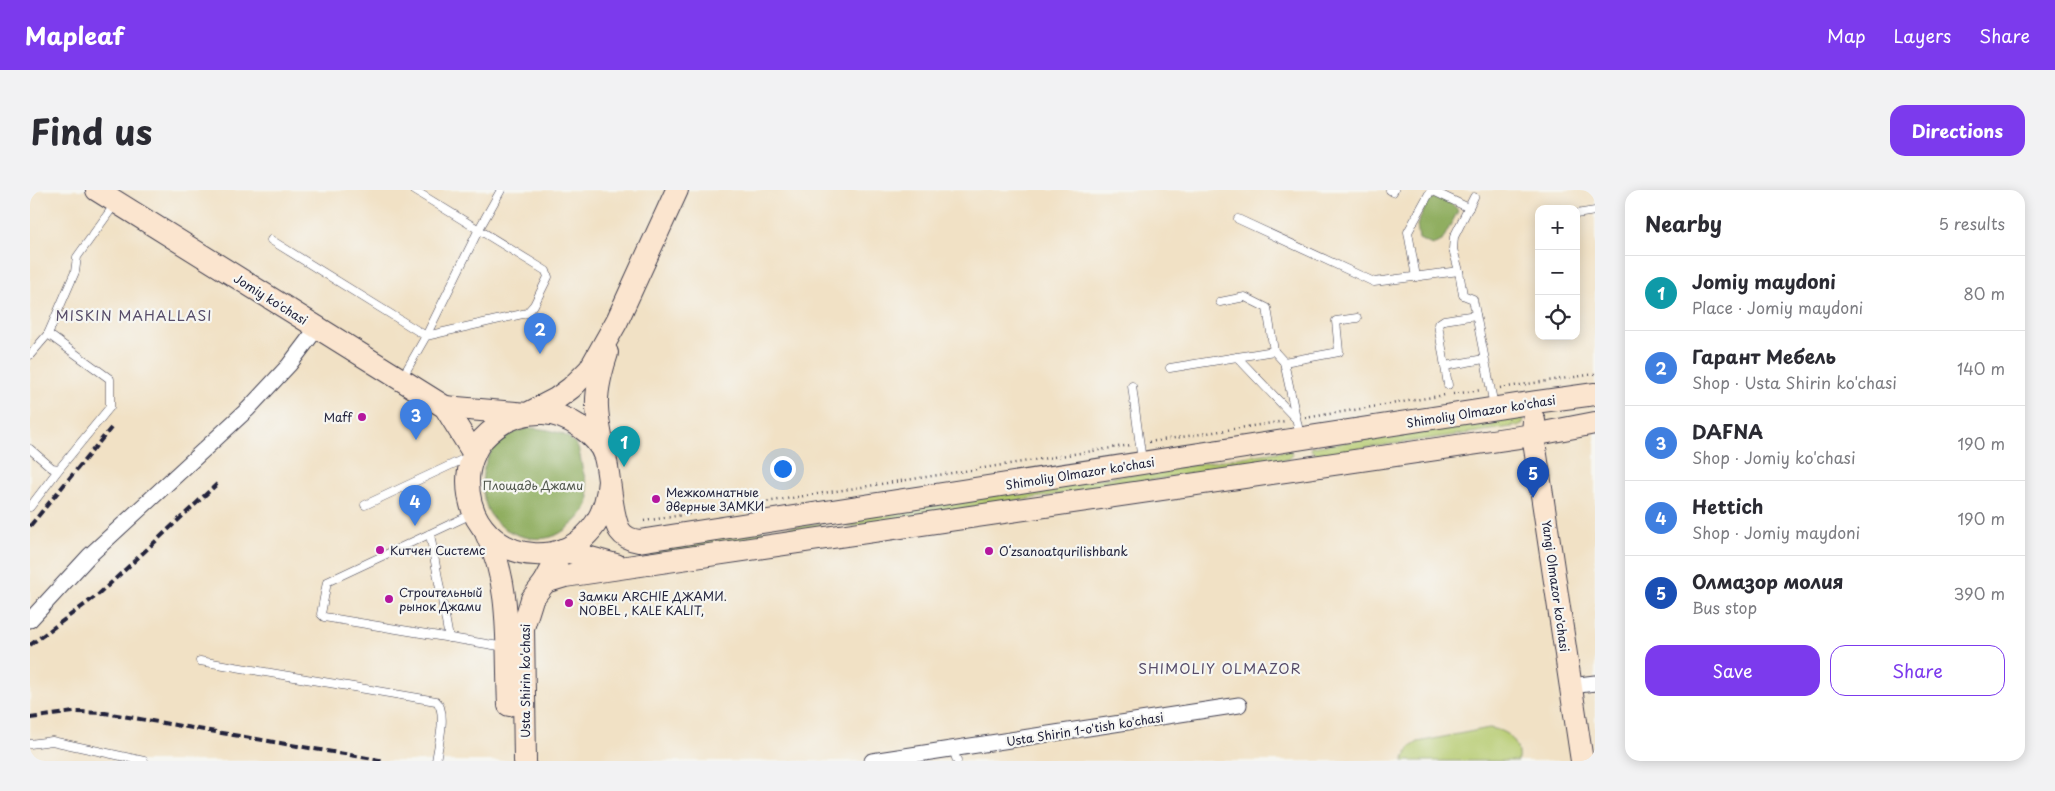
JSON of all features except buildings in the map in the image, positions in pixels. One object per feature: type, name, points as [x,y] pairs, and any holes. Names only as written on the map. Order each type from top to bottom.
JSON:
[{"type":"main road","name":"Jomiy ko'chasi","points":[[97,190],[446,407]]},
{"type":"main road","points":[[617,321],[596,390],[596,412],[609,481],[604,510],[597,522],[577,543],[562,550],[536,554],[522,552],[496,540],[480,522],[468,494],[468,473],[474,454],[481,442],[496,428],[513,417],[527,414],[556,399],[571,388],[590,368],[617,321],[677,190]]},
{"type":"main road","name":"Shimoliy Olmazor ko'chasi","points":[[609,481],[618,526],[626,537],[639,541],[1142,463],[1298,429],[1492,399],[1536,402],[1595,394]]},
{"type":"main road","name":"Yangi Olmazor ko'chasi","points":[[1536,402],[1595,746]]},
{"type":"main road","points":[[446,407],[527,414],[543,413],[558,416],[572,421],[589,435],[604,455]]},
{"type":"main road","points":[[446,407],[474,454]]},
{"type":"main road","points":[[545,582],[565,576],[1540,433],[1595,422]]},
{"type":"main road","points":[[1298,429],[1305,468]]},
{"type":"main road","name":"Yangi Olmazor ko'chasi","points":[[1540,433],[1535,481],[1540,514],[1584,685],[1582,761]]},
{"type":"main road","points":[[831,512],[835,537]]},
{"type":"main road","name":"Usta Shirin ko'chasi","points":[[480,522],[495,550],[501,569],[506,609],[515,648],[525,761]]},
{"type":"main road","points":[[562,550],[627,568]]},
{"type":"main road","name":"Usta Shirin ko'chasi","points":[[512,761],[515,648],[532,599],[545,582],[562,550]]},
{"type":"street","points":[[30,620],[89,556],[248,409],[289,365],[317,328]]},
{"type":"street","name":"Usta Shirin 1-o'tish ko'chasi","points":[[872,761],[955,755],[1239,705]]},
{"type":"lane","points":[[271,240],[426,336],[527,313],[532,309],[548,277],[546,271],[414,190]]},
{"type":"lane","points":[[401,380],[426,336],[479,229],[501,190]]},
{"type":"lane","points":[[1390,190],[1393,192],[1394,190]]},
{"type":"lane","points":[[1416,277],[1408,232],[1431,190],[1469,208]]},
{"type":"lane","points":[[1474,197],[1453,242],[1463,295],[1466,298],[1472,298],[1492,399]]},
{"type":"lane","points":[[30,355],[48,334],[75,272],[77,257],[116,202]]},
{"type":"lane","points":[[1580,213],[1595,211]]},
{"type":"lane","points":[[1238,219],[1374,282],[1459,271]]},
{"type":"lane","points":[[1220,302],[1245,297],[1267,308],[1274,351],[1284,362],[1298,429]]},
{"type":"lane","points":[[1448,385],[1438,324],[1444,320],[1476,315]]},
{"type":"lane","points":[[1284,362],[1339,352],[1336,321],[1356,318]]},
{"type":"lane","points":[[30,507],[110,407],[110,379],[48,334]]},
{"type":"lane","points":[[1170,368],[1274,351]]},
{"type":"lane","points":[[1237,357],[1298,429]]},
{"type":"lane","points":[[1445,366],[1484,359]]},
{"type":"lane","points":[[1132,386],[1142,463]]},
{"type":"lane","points":[[30,449],[52,468],[59,469]]},
{"type":"lane","points":[[365,505],[474,454]]},
{"type":"lane","points":[[480,522],[430,534],[327,582],[321,614],[324,617],[515,648]]},
{"type":"lane","points":[[430,534],[449,638]]},
{"type":"lane","points":[[200,661],[436,701],[440,705],[442,716],[436,761]]},
{"type":"lane","points":[[30,744],[52,741],[144,761]]},
{"type":"path","points":[[644,521],[1298,429],[1405,400],[1492,399],[1595,374]]},
{"type":"green space","points":[[1429,199],[1447,201],[1454,205],[1458,211],[1442,241],[1432,245],[1419,239],[1417,225]]},
{"type":"green space","points":[[1522,415],[1524,417],[1523,423],[1518,426],[1317,455],[1311,450],[1312,447]]},
{"type":"green space","name":"Площадь Джами","points":[[531,428],[558,432],[575,443],[578,448],[588,489],[589,498],[586,509],[574,523],[551,537],[523,537],[505,529],[491,516],[484,497],[483,475],[489,455],[503,439],[515,432]]},
{"type":"green space","points":[[1290,450],[1292,455],[1288,459],[848,527],[847,517]]},
{"type":"green space","points":[[820,523],[822,528],[648,556],[647,548]]},
{"type":"green space","points":[[1489,728],[1501,731],[1511,738],[1517,748],[1518,761],[1403,761],[1409,748],[1418,742]]},
{"type":"railway","points":[[30,526],[111,428]]},
{"type":"railway","points":[[30,645],[99,594],[217,484]]},
{"type":"railway","points":[[30,718],[74,712],[105,713],[385,761]]},
{"type":"place","name":"Гарант Мебель","points":[[540,354]]},
{"type":"place","name":"Maff","points":[[362,417]]},
{"type":"place","name":"DAFNA","points":[[416,440]]},
{"type":"place","name":"Jomiy maydoni","points":[[624,467]]},
{"type":"place","name":"Олмазор молия","points":[[1533,498]]},
{"type":"place","name":"Межкомнатные дверные ЗАМКИ","points":[[656,499]]},
{"type":"place","name":"Hettich","points":[[415,526]]},
{"type":"place","name":"Китчен Системс","points":[[380,550]]},
{"type":"place","name":"Oʻzsanoatqurilishbank","points":[[989,551]]},
{"type":"place","name":"Строительный рынок Джами","points":[[389,599]]},
{"type":"place","name":"Замки ARCHIE ДЖАМИ. NOBEL , KALE KALIT,","points":[[569,603]]},
{"type":"district","name":"MISKIN MAHALLASI","points":[[134,315]]},
{"type":"district","name":"SHIMOLIY OLMAZOR","points":[[1220,668]]}]
